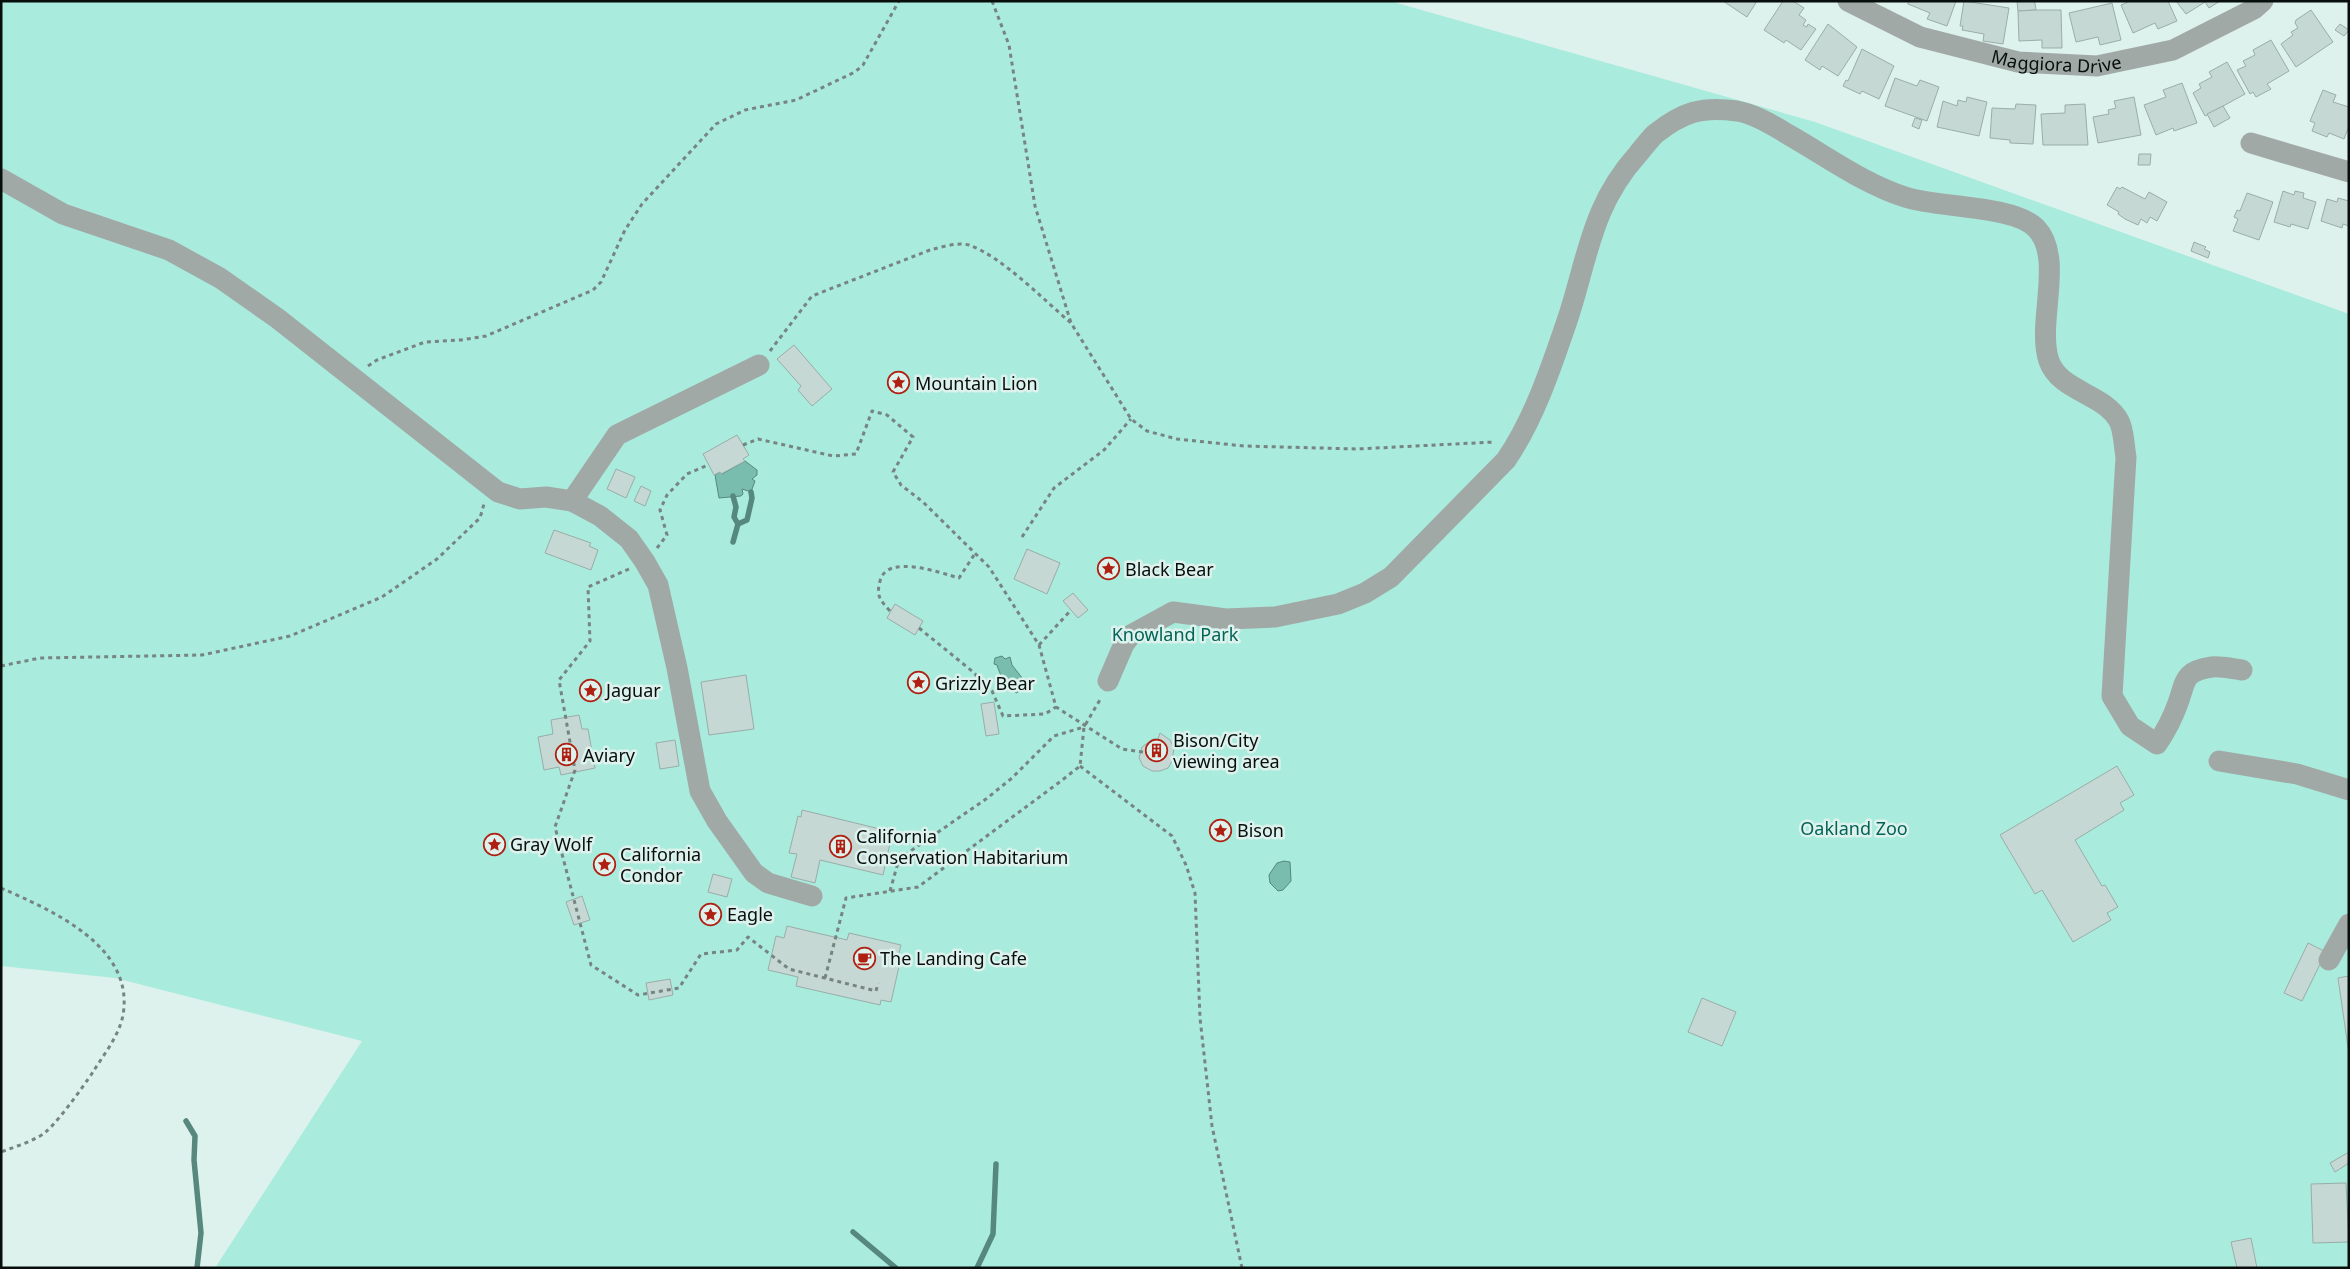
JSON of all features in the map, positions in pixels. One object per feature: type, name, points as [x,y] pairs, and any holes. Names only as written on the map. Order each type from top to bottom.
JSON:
[{"type":"street","name":"Maggiora Drive","points":[[1848,1],[1920,37],[2018,62],[2097,66],[2173,50],[2254,9],[2263,1]]},
{"type":"street","points":[[1108,681],[1124,644],[1131,635],[1173,612],[1226,619],[1275,617],[1338,604],[1365,593],[1391,577],[1506,460],[1518,441],[1542,386],[1567,321],[1597,217],[1612,189],[1631,161],[1654,135],[1681,117],[1700,109],[1741,111],[1771,124],[1877,185],[1904,197],[1933,204],[2012,215],[2036,228],[2045,245],[2049,267],[2044,339],[2050,363],[2060,378],[2104,404],[2120,422],[2126,457],[2112,696],[2130,726],[2157,744],[2179,702],[2183,683],[2194,672],[2212,667],[2242,670]]},
{"type":"street","points":[[2251,143],[2349,172]]},
{"type":"street","points":[[1,179],[64,214],[169,250],[220,278],[277,318],[352,380],[498,492],[520,499],[546,497],[572,501],[600,516],[619,530],[629,539],[645,562],[658,586],[677,668],[700,791],[716,821],[754,873],[768,884],[812,896]]},
{"type":"street","points":[[572,501],[617,435],[759,365]]},
{"type":"street","points":[[2218,761],[2297,774],[2349,790]]},
{"type":"street","points":[[2329,960],[2349,924]]},
{"type":"path","points":[[352,380],[377,360],[425,342],[461,340],[486,336],[593,290],[601,282],[625,230],[642,204],[702,137],[728,116],[745,110],[796,100],[855,72],[863,65],[899,1]]},
{"type":"path","points":[[992,1],[1009,45],[1035,206],[1071,323],[1130,419],[1147,432],[1177,439],[1244,446],[1357,449],[1518,441]]},
{"type":"path","points":[[759,365],[812,296],[930,250],[950,245],[968,245],[1000,262],[1071,323]]},
{"type":"path","points":[[743,445],[758,439],[833,456],[856,454],[872,411],[887,415],[913,437],[893,472],[901,485],[923,502],[989,566],[1039,645],[1056,707],[1084,727],[1122,749],[1156,754]]},
{"type":"path","points":[[1022,537],[1054,488],[1104,450],[1130,419]]},
{"type":"path","points":[[708,465],[687,474],[667,495],[660,510],[667,535],[645,562],[588,587],[590,641],[560,680],[575,770],[555,827],[592,965],[638,995],[663,991],[679,988],[701,954],[737,950],[748,937],[789,969],[876,990],[878,984]]},
{"type":"path","points":[[1,666],[40,658],[202,655],[290,636],[382,597],[436,559],[480,518],[489,486]]},
{"type":"path","points":[[890,611],[881,602],[877,592],[881,577],[893,568],[904,564],[959,578],[976,552]]},
{"type":"path","points":[[1039,645],[1071,610]]},
{"type":"path","points":[[919,628],[972,670],[992,691],[1003,716],[1045,714],[1056,707]]},
{"type":"path","points":[[825,978],[846,898],[918,887],[1080,766],[1084,727],[1099,703],[1108,681]]},
{"type":"path","points":[[890,891],[898,859],[986,799],[1012,778],[1054,736],[1084,727]]},
{"type":"path","points":[[1080,766],[1172,836],[1186,864],[1195,894],[1200,1018],[1212,1126],[1242,1268]]},
{"type":"path","points":[[1,888],[56,912],[80,929],[101,949],[116,968],[123,987],[123,1015],[113,1042],[77,1095],[42,1136],[1,1152]]},
{"type":"green space","name":"Knowland Park","points":[[1,1],[1390,1],[1815,122],[2349,314],[2349,1268],[215,1268],[362,1041],[115,978],[1,966]]},
{"type":"shaded area","points":[[745,461],[757,470],[757,475],[752,479],[755,481],[751,492],[742,489],[743,494],[741,496],[719,498],[715,475],[720,472],[722,474]]},
{"type":"shaded area","points":[[1002,656],[1005,659],[1010,657],[1012,665],[1023,679],[1022,686],[1017,693],[1007,685],[997,665],[994,664],[995,658]]},
{"type":"shaded area","points":[[1290,862],[1291,881],[1283,890],[1278,891],[1270,883],[1269,875],[1277,863]]},
{"type":"building","points":[[1723,1],[1757,1],[1747,17]]},
{"type":"building","points":[[1783,1],[1793,1],[1804,8],[1799,15],[1806,20],[1803,25],[1807,27],[1808,24],[1816,29],[1801,50],[1786,40],[1784,43],[1764,30]]},
{"type":"building","points":[[1908,1],[1956,1],[1947,26],[1927,19],[1930,13],[1908,4]]},
{"type":"building","points":[[1964,1],[2009,8],[2003,44],[1983,41],[1984,34],[1962,30],[1963,26],[1960,26]]},
{"type":"building","points":[[2017,1],[2033,1],[2036,10],[2018,11]]},
{"type":"building","points":[[2130,1],[2168,1],[2177,21],[2158,29],[2155,23],[2133,33],[2121,5]]},
{"type":"building","points":[[2176,1],[2220,1],[2209,8],[2205,2],[2186,14]]},
{"type":"building","points":[[2112,3],[2121,40],[2100,45],[2098,37],[2076,42],[2069,13]]},
{"type":"building","points":[[2061,10],[2062,48],[2042,48],[2042,40],[2019,41],[2018,11]]},
{"type":"building","points":[[2311,10],[2333,42],[2296,67],[2281,44],[2293,35],[2291,32],[2298,28],[2295,23],[2296,20]]},
{"type":"building","points":[[1828,24],[1857,47],[1838,76],[1822,66],[1820,70],[1805,60]]},
{"type":"building","points":[[2340,24],[2349,30],[2344,36],[2335,30]]},
{"type":"building","points":[[2271,40],[2289,71],[2267,84],[2271,89],[2256,97],[2253,92],[2250,94],[2237,70],[2246,66],[2243,61],[2255,55],[2253,50]]},
{"type":"building","points":[[1862,49],[1894,66],[1879,99],[1862,91],[1860,94],[1843,86],[1846,80],[1848,81]]},
{"type":"building","points":[[2227,62],[2245,94],[2205,116],[2193,93],[2201,88],[2199,84],[2212,77],[2209,72]]},
{"type":"building","points":[[1895,78],[1917,86],[1920,80],[1939,87],[1927,121],[1885,106]]},
{"type":"building","points":[[2182,83],[2197,123],[2174,131],[2173,128],[2156,135],[2144,105],[2166,97],[2163,90]]},
{"type":"building","points":[[2323,90],[2336,95],[2333,102],[2349,107],[2349,126],[2344,139],[2329,133],[2327,137],[2312,131],[2315,123],[2310,121]]},
{"type":"building","points":[[1967,97],[1987,102],[1979,136],[1937,127],[1943,101],[1957,106],[1958,100],[1966,102]]},
{"type":"building","points":[[2134,97],[2141,135],[2098,143],[2093,117],[2109,114],[2108,110],[2116,108],[2114,101]]},
{"type":"building","points":[[2016,104],[2036,105],[2033,144],[2010,143],[2010,140],[1990,138],[1992,108],[2015,109]]},
{"type":"building","points":[[2085,104],[2088,145],[2043,145],[2041,114],[2065,113],[2065,105]]},
{"type":"building","points":[[2223,106],[2230,118],[2214,127],[2207,114]]},
{"type":"building","points":[[1915,118],[1922,120],[1919,129],[1912,126]]},
{"type":"building","points":[[2139,154],[2151,154],[2150,165],[2138,165]]},
{"type":"building","points":[[2117,187],[2120,189],[2122,187],[2145,199],[2149,192],[2167,202],[2157,221],[2150,217],[2147,223],[2141,219],[2138,225],[2125,219],[2118,214],[2119,212],[2107,205]]},
{"type":"building","points":[[2283,191],[2294,195],[2295,191],[2304,193],[2303,198],[2316,202],[2308,229],[2291,224],[2290,227],[2274,222]]},
{"type":"building","points":[[2247,193],[2273,202],[2259,240],[2233,231],[2238,219],[2234,217],[2237,210],[2240,211]]},
{"type":"building","points":[[2338,198],[2349,201],[2349,226],[2343,224],[2342,228],[2321,221],[2327,199],[2337,202]]},
{"type":"building","points":[[2194,242],[2206,247],[2204,249],[2210,252],[2208,258],[2191,251]]},
{"type":"building","points":[[794,345],[832,389],[812,406],[798,390],[801,386],[777,359]]},
{"type":"building","points":[[737,435],[749,455],[743,459],[745,461],[721,474],[720,472],[714,475],[703,454]]},
{"type":"building","points":[[616,469],[635,477],[626,498],[607,489]]},
{"type":"building","points":[[641,486],[651,491],[645,506],[634,501]]},
{"type":"building","points":[[554,530],[591,543],[589,546],[598,550],[591,570],[545,553]]},
{"type":"building","points":[[1027,549],[1060,563],[1047,594],[1014,579]]},
{"type":"building","points":[[1073,593],[1088,610],[1078,618],[1063,601]]},
{"type":"building","points":[[895,604],[923,621],[915,635],[887,618]]},
{"type":"building","points":[[746,675],[754,729],[709,735],[701,682]]},
{"type":"building","points":[[994,702],[999,734],[986,736],[981,704]]},
{"type":"building","name":"Aviary","points":[[579,715],[582,729],[588,729],[595,768],[561,775],[559,767],[544,770],[538,737],[553,734],[551,720]]},
{"type":"building","name":"Bison/City viewing area","points":[[1160,733],[1170,740],[1174,748],[1172,761],[1168,768],[1152,771],[1143,766],[1139,758],[1142,747],[1153,739],[1158,739]]},
{"type":"building","points":[[675,740],[679,766],[660,769],[656,743]]},
{"type":"building","points":[[2117,766],[2134,795],[2120,803],[2124,810],[2075,840],[2102,886],[2105,885],[2118,907],[2107,913],[2111,920],[2073,942],[2042,890],[2035,894],[2000,835]]},
{"type":"building","name":"California Conservation Habitarium","points":[[802,810],[884,830],[882,837],[891,839],[883,875],[820,860],[815,883],[791,877],[797,854],[789,853],[798,816],[801,817]]},
{"type":"building","points":[[713,874],[732,879],[727,897],[708,892]]},
{"type":"building","points":[[582,896],[590,920],[574,925],[566,902]]},
{"type":"building","points":[[787,926],[847,940],[849,933],[901,945],[897,961],[900,962],[891,1002],[881,1000],[880,1005],[796,986],[798,977],[768,970],[776,936],[784,938]]},
{"type":"building","points":[[2308,943],[2326,952],[2302,1001],[2284,993]]},
{"type":"building","points":[[2349,976],[2349,1054],[2338,978]]},
{"type":"building","points":[[670,979],[673,995],[649,1000],[646,983]]},
{"type":"building","points":[[1702,998],[1736,1012],[1722,1046],[1688,1032]]},
{"type":"building","points":[[2349,1152],[2349,1163],[2335,1172],[2330,1163]]},
{"type":"building","points":[[2346,1183],[2349,1242],[2313,1243],[2311,1184]]},
{"type":"building","points":[[2251,1238],[2257,1268],[2237,1268],[2231,1242]]},
{"type":"waterway","points":[[738,524],[747,520],[752,498],[751,492]]},
{"type":"waterway","points":[[733,496],[736,507],[734,517],[738,524],[733,542]]},
{"type":"waterway","points":[[186,1121],[195,1136],[194,1160],[201,1233],[197,1268]]},
{"type":"waterway","points":[[977,1268],[993,1234],[996,1164]]},
{"type":"waterway","points":[[853,1232],[896,1268]]},
{"type":"place","name":"Mountain Lion","points":[[899,383]]},
{"type":"place","name":"Black Bear","points":[[1109,569]]},
{"type":"place","name":"Grizzly Bear","points":[[919,683]]},
{"type":"place","name":"Jaguar","points":[[590,690]]},
{"type":"place","name":"Bison/City viewing area","points":[[1157,750]]},
{"type":"place","name":"Aviary","points":[[567,755]]},
{"type":"place","name":"Bison","points":[[1221,830]]},
{"type":"place","name":"Gray Wolf","points":[[494,844]]},
{"type":"place","name":"California Conservation Habitarium","points":[[840,846]]},
{"type":"place","name":"California Condor","points":[[604,864]]},
{"type":"place","name":"Eagle","points":[[711,914]]},
{"type":"place","name":"The Landing Cafe","points":[[864,958]]},
{"type":"park label","name":"Oakland Zoo","points":[[1854,828]]}]
